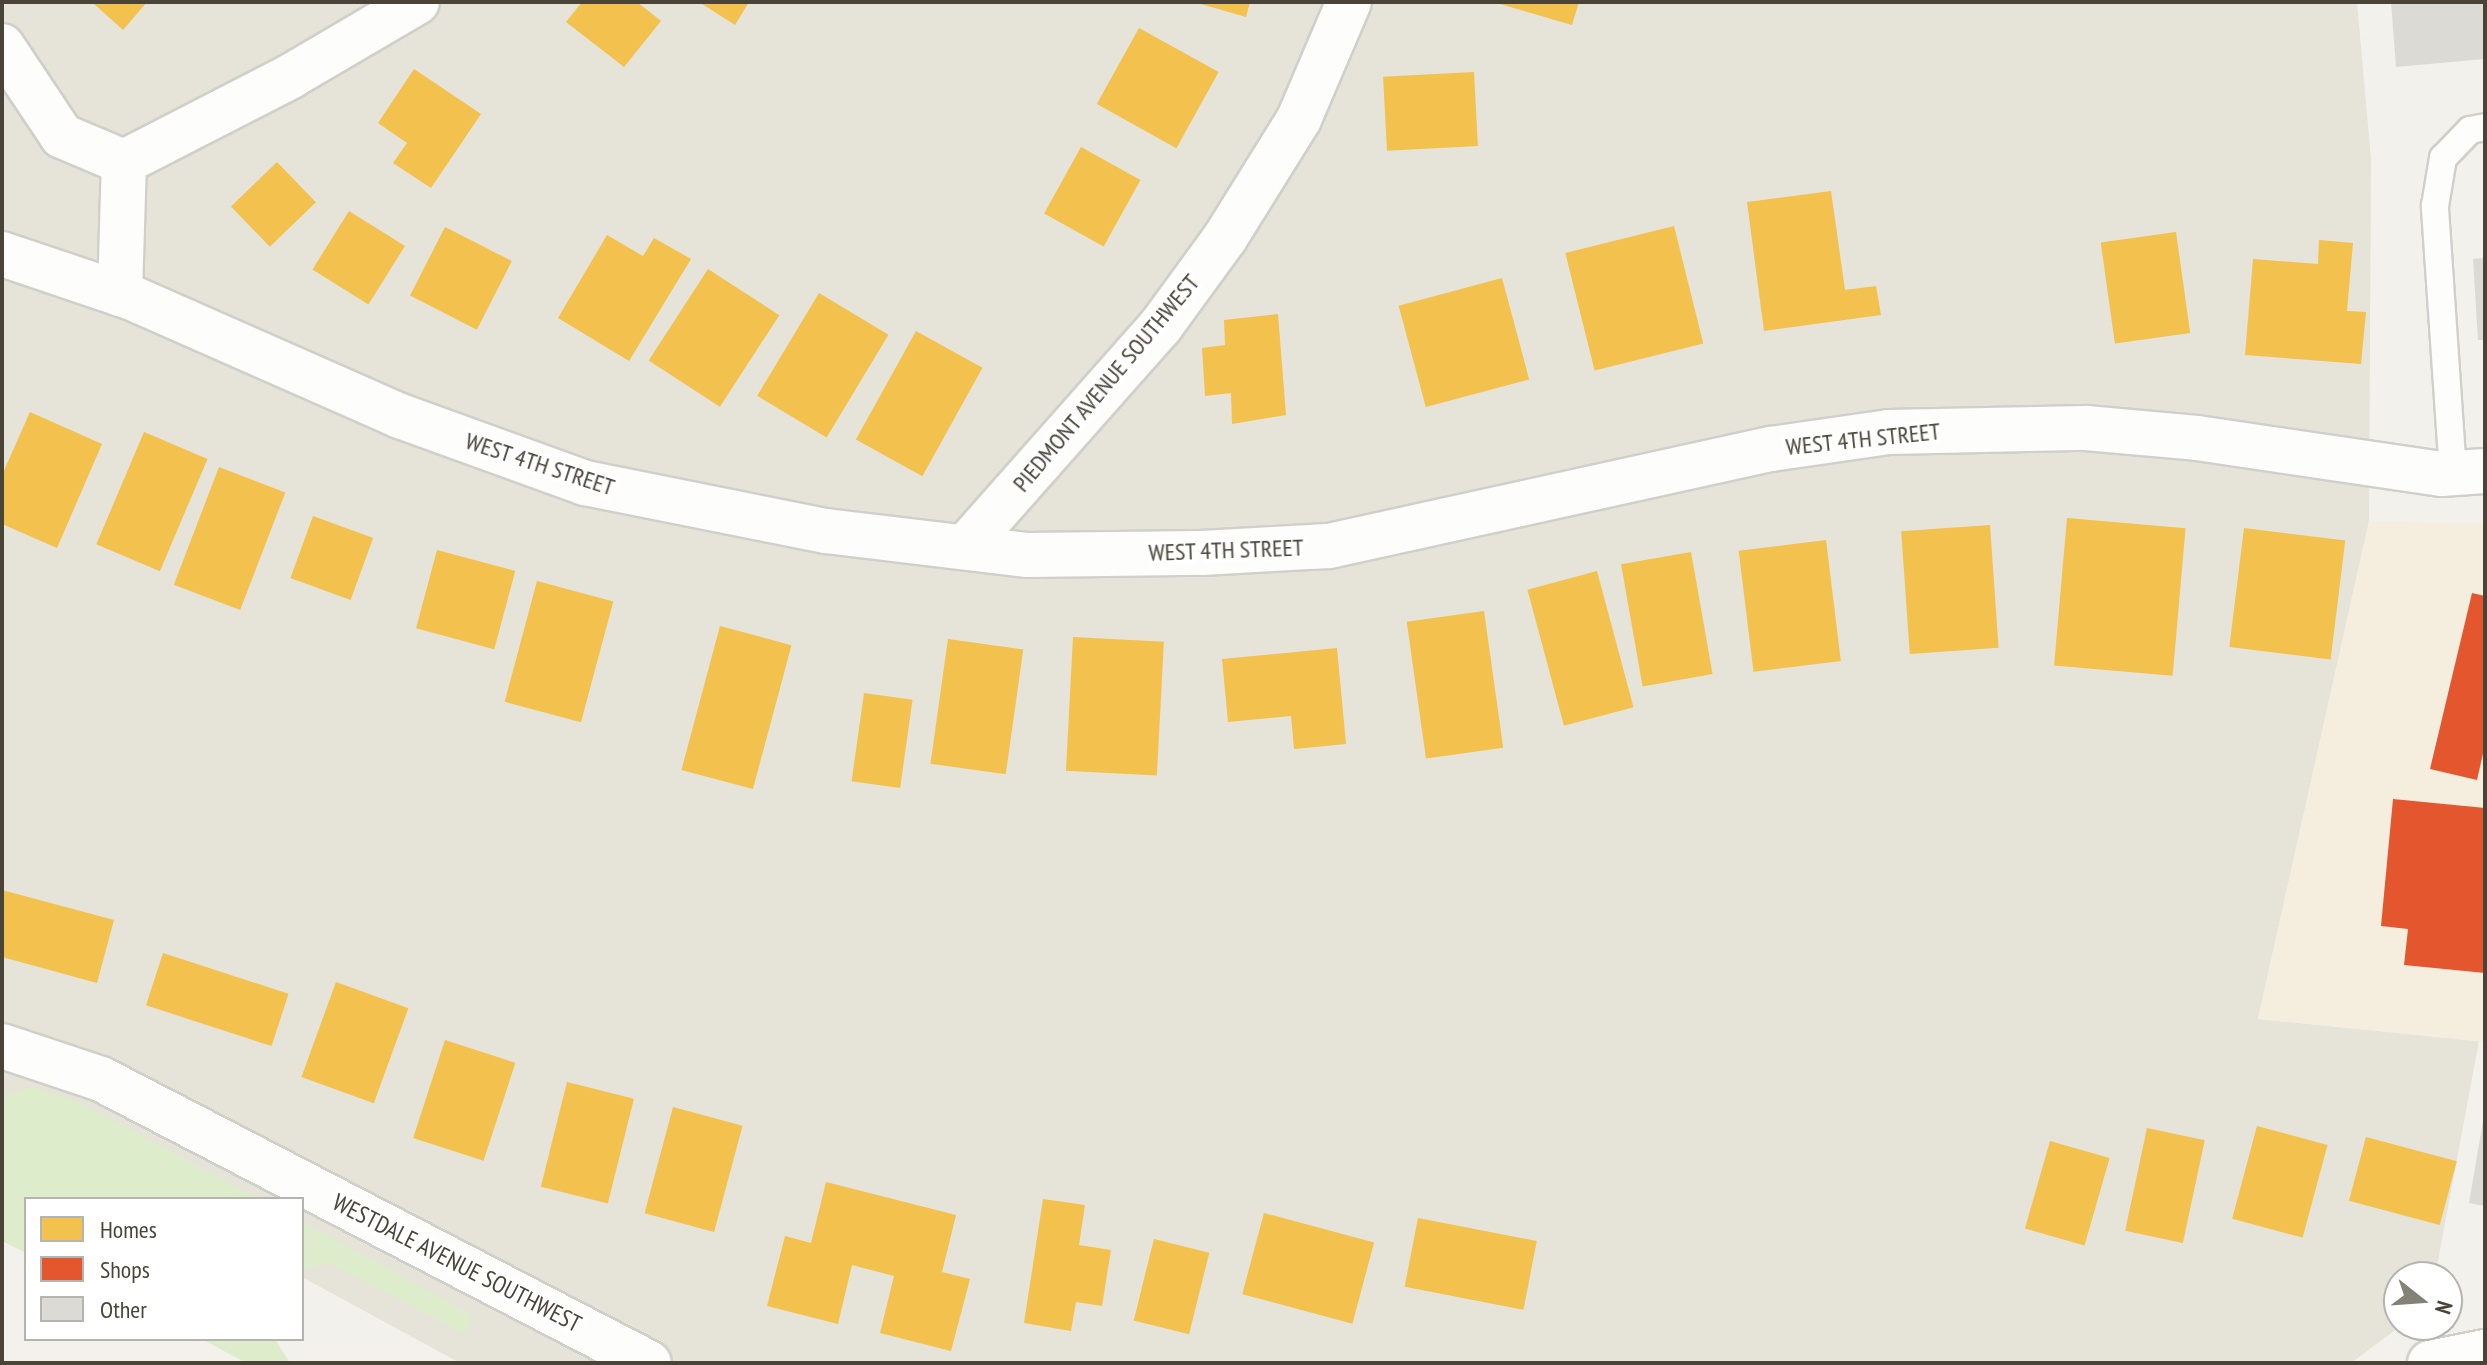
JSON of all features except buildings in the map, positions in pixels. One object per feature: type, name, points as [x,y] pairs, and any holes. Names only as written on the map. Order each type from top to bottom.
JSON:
[{"type":"street","points":[[2,46],[62,136],[124,162],[291,76],[417,2]]},
{"type":"street","name":"PIEDMONT AVENUE SOUTHWEST","points":[[966,546],[1160,327],[1225,238],[1299,119],[1349,2]]},
{"type":"street","points":[[120,294],[124,162]]},
{"type":"street","name":"WEST 4TH STREET","points":[[2,254],[120,294],[400,416],[585,483],[826,531],[1028,555],[1202,553],[1329,546],[1771,449],[1889,432],[2086,428],[2197,438],[2349,463],[2469,472]]},
{"type":"street","name":"WESTDALE AVENUE SOUTHWEST","points":[[2,1046],[101,1079],[649,1363]]},
{"type":"street","points":[[2430,1363],[2485,1352]]},
{"type":"lane","points":[[2469,472],[2435,206],[2443,158],[2470,130],[2485,127]]},
{"type":"shaded area","points":[[2,2],[2357,2],[2371,159],[2369,521],[2258,1019],[2479,1041],[2438,1261],[2383,1261],[2383,1339],[2351,1363],[460,1363],[304,1278],[304,1197],[152,1197],[2,1152]]},
{"type":"shaded area","points":[[2369,521],[2485,523],[2485,1042],[2258,1019]]},
{"type":"green space","points":[[31,1087],[76,1101],[255,1197],[24,1197],[24,1252],[2,1241],[2,1097]]},
{"type":"green space","points":[[304,1223],[472,1315],[464,1333],[328,1263],[304,1269]]},
{"type":"green space","points":[[206,1341],[276,1341],[290,1363],[246,1363]]}]
